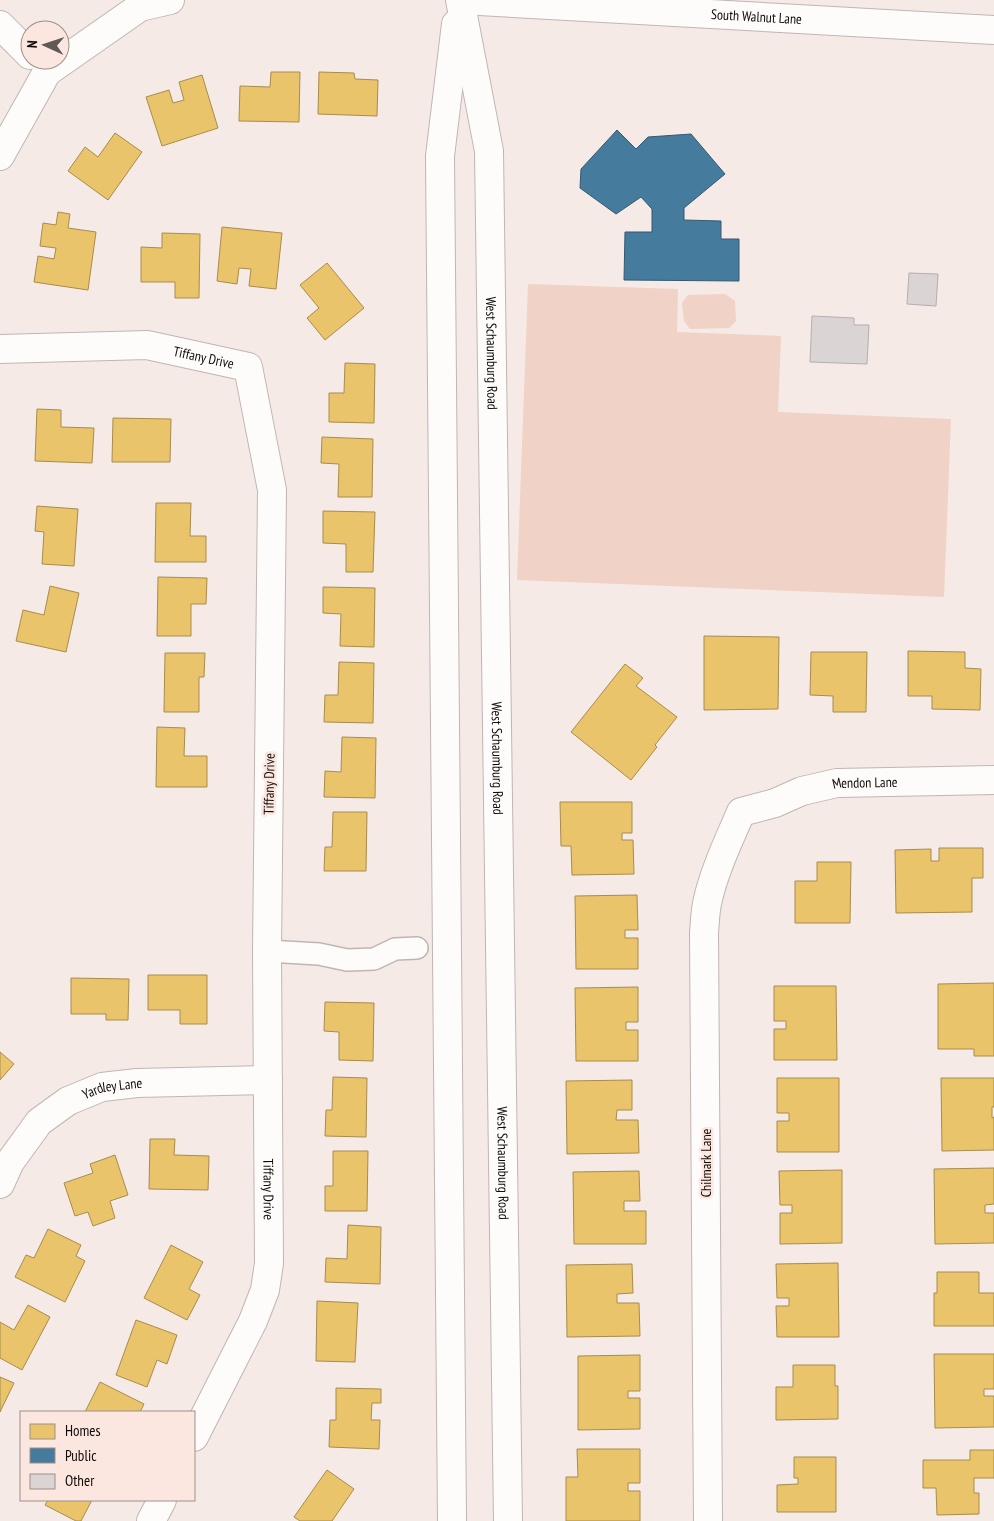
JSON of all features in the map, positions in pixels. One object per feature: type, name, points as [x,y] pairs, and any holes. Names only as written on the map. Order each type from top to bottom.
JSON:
[{"type":"street","points":[[70,44],[140,7],[170,0]]},
{"type":"street","name":"West Schaumburg Road","points":[[452,1521],[440,156],[460,0],[490,151],[508,1521]]},
{"type":"street","name":"South Walnut Lane","points":[[461,0],[994,30]]},
{"type":"street","points":[[0,25],[20,45]]},
{"type":"street","points":[[0,156],[34,70]]},
{"type":"street","name":"Tiffany Drive","points":[[0,349],[147,345],[248,368],[272,490],[267,951],[269,1263],[265,1290],[253,1321],[195,1435]]},
{"type":"street","name":"Mendon Lane","points":[[741,812],[775,803],[802,791],[837,782],[994,780]]},
{"type":"street","name":"Chilmark Lane","points":[[708,1521],[705,914],[716,874],[741,812]]},
{"type":"street","points":[[267,951],[319,954],[347,960],[374,959],[395,949],[417,948]]},
{"type":"street","name":"Yardley Lane","points":[[0,1184],[10,1162],[39,1122],[68,1101],[102,1088],[137,1083],[268,1080]]},
{"type":"street","points":[[151,1521],[161,1501]]},
{"type":"shaded area","points":[[528,284],[678,289],[677,332],[781,336],[778,412],[951,419],[944,597],[517,580]]},
{"type":"shaded area","points":[[725,294],[735,301],[736,321],[729,328],[690,329],[684,321],[682,303],[688,295]]},
{"type":"building: Homes","points":[[271,72],[300,72],[299,122],[239,121],[240,86],[270,87]]},
{"type":"building: Homes","points":[[319,72],[354,73],[355,79],[378,80],[377,116],[318,114]]},
{"type":"building: Homes","points":[[202,75],[218,128],[162,146],[146,97],[169,90],[173,103],[184,100],[179,82]]},
{"type":"building: Homes","points":[[115,133],[142,152],[108,200],[68,171],[85,147],[98,157]]},
{"type":"building: Homes","points":[[58,212],[70,214],[68,228],[96,232],[88,290],[34,282],[38,256],[54,259],[56,248],[40,246],[43,223],[56,225]]},
{"type":"building: Homes","points":[[222,227],[282,233],[276,289],[249,286],[251,269],[239,268],[237,284],[217,281]]},
{"type":"building: Homes","points":[[162,233],[200,234],[199,298],[175,298],[175,282],[141,282],[141,247],[162,248]]},
{"type":"building: Homes","points":[[327,263],[364,308],[325,340],[307,318],[319,308],[300,285]]},
{"type":"building: Homes","points":[[345,363],[375,364],[374,423],[329,422],[329,393],[344,393]]},
{"type":"building: Homes","points":[[37,409],[61,410],[61,427],[94,428],[92,463],[35,461]]},
{"type":"building: Homes","points":[[113,418],[171,419],[170,462],[112,462]]},
{"type":"building: Homes","points":[[322,437],[373,439],[372,497],[338,497],[339,464],[321,463]]},
{"type":"building: Homes","points":[[156,503],[191,503],[190,536],[206,536],[206,562],[155,562]]},
{"type":"building: Homes","points":[[37,506],[78,509],[74,566],[42,564],[44,532],[35,531]]},
{"type":"building: Homes","points":[[323,511],[375,512],[373,572],[346,572],[346,544],[323,543]]},
{"type":"building: Homes","points":[[158,577],[207,578],[206,604],[191,604],[191,636],[157,636]]},
{"type":"building: Homes","points":[[50,586],[79,593],[66,652],[16,641],[23,610],[44,615]]},
{"type":"building: Homes","points":[[323,587],[375,588],[374,647],[340,646],[341,614],[323,613]]},
{"type":"building: Homes","points":[[704,636],[779,637],[778,709],[704,710]]},
{"type":"building: Homes","points":[[908,651],[965,652],[965,668],[981,669],[980,710],[932,709],[932,696],[908,696]]},
{"type":"building: Homes","points":[[811,652],[867,652],[866,712],[833,712],[833,696],[810,695]]},
{"type":"building: Homes","points":[[165,653],[205,653],[204,677],[199,677],[199,712],[164,712]]},
{"type":"building: Homes","points":[[339,662],[374,663],[373,723],[324,722],[325,695],[338,695]]},
{"type":"building: Homes","points":[[625,664],[643,678],[636,686],[677,717],[655,745],[657,747],[631,780],[571,732]]},
{"type":"building: Homes","points":[[157,727],[185,728],[184,756],[207,756],[207,787],[156,787]]},
{"type":"building: Homes","points":[[342,737],[376,738],[375,798],[324,797],[325,771],[341,772]]},
{"type":"building: Homes","points":[[560,802],[632,802],[632,833],[622,833],[622,840],[633,840],[634,874],[572,875],[571,846],[561,846]]},
{"type":"building: Homes","points":[[333,812],[367,812],[366,871],[324,871],[325,847],[332,847]]},
{"type":"building: Homes","points":[[939,848],[983,848],[983,878],[972,878],[972,912],[896,913],[895,850],[931,849],[931,861],[939,861]]},
{"type":"building: Homes","points":[[817,862],[851,862],[850,923],[795,923],[795,881],[817,881]]},
{"type":"building: Homes","points":[[637,895],[638,930],[625,930],[625,938],[638,938],[638,969],[576,969],[575,896]]},
{"type":"building: Homes","points":[[148,975],[207,975],[207,1024],[180,1024],[180,1010],[148,1010]]},
{"type":"building: Homes","points":[[71,978],[129,979],[128,1020],[106,1020],[106,1014],[71,1014]]},
{"type":"building: Homes","points":[[994,983],[994,1056],[974,1056],[974,1049],[938,1049],[938,984]]},
{"type":"building: Homes","points":[[774,986],[836,986],[837,1060],[774,1060],[774,1029],[786,1029],[786,1021],[774,1021]]},
{"type":"building: Homes","points":[[638,987],[638,1022],[626,1022],[626,1030],[638,1030],[638,1061],[576,1061],[575,988]]},
{"type":"building: Homes","points":[[325,1002],[374,1003],[373,1061],[339,1060],[339,1032],[324,1031]]},
{"type":"building: Homes","points":[[0,1052],[14,1064],[0,1080]]},
{"type":"building: Homes","points":[[333,1077],[367,1078],[366,1137],[325,1136],[326,1110],[332,1110]]},
{"type":"building: Homes","points":[[777,1078],[839,1078],[839,1152],[777,1152],[777,1121],[789,1121],[789,1113],[777,1113]]},
{"type":"building: Homes","points":[[941,1078],[994,1078],[992,1118],[994,1117],[994,1150],[942,1151]]},
{"type":"building: Homes","points":[[632,1080],[632,1110],[617,1110],[616,1120],[638,1120],[639,1153],[567,1154],[566,1081]]},
{"type":"building: Homes","points":[[150,1139],[175,1139],[174,1155],[209,1156],[208,1190],[149,1189]]},
{"type":"building: Homes","points":[[333,1151],[368,1151],[367,1211],[325,1211],[325,1186],[333,1186]]},
{"type":"building: Homes","points":[[115,1155],[128,1195],[110,1201],[115,1218],[93,1226],[88,1212],[75,1216],[64,1183],[93,1173],[90,1164]]},
{"type":"building: Homes","points":[[994,1168],[994,1204],[985,1205],[985,1213],[994,1213],[994,1243],[935,1244],[934,1169]]},
{"type":"building: Homes","points":[[842,1170],[842,1243],[780,1244],[780,1213],[792,1213],[792,1205],[780,1205],[779,1171]]},
{"type":"building: Homes","points":[[639,1171],[640,1201],[624,1201],[624,1211],[646,1211],[646,1244],[574,1244],[573,1172]]},
{"type":"building: Homes","points":[[348,1225],[381,1227],[380,1284],[325,1282],[326,1258],[347,1259]]},
{"type":"building: Homes","points":[[48,1229],[81,1245],[76,1256],[85,1261],[65,1302],[15,1277],[26,1255],[34,1258]]},
{"type":"building: Homes","points":[[171,1245],[203,1262],[189,1289],[200,1295],[187,1320],[144,1298]]},
{"type":"building: Homes","points":[[838,1263],[839,1337],[777,1337],[776,1306],[789,1306],[789,1298],[777,1298],[776,1264]]},
{"type":"building: Homes","points":[[632,1264],[633,1293],[617,1294],[617,1303],[639,1303],[640,1336],[567,1337],[566,1265]]},
{"type":"building: Homes","points":[[937,1272],[979,1272],[979,1293],[994,1293],[994,1326],[934,1326],[934,1293],[937,1293]]},
{"type":"building: Homes","points":[[317,1301],[358,1303],[355,1362],[316,1361]]},
{"type":"building: Homes","points":[[28,1305],[50,1317],[22,1370],[0,1358],[0,1322],[14,1330]]},
{"type":"building: Homes","points":[[136,1320],[177,1335],[167,1364],[157,1360],[147,1387],[116,1375]]},
{"type":"building: Homes","points":[[934,1354],[994,1354],[994,1389],[984,1389],[984,1396],[994,1396],[994,1427],[935,1428]]},
{"type":"building: Homes","points":[[640,1355],[640,1391],[628,1391],[628,1398],[640,1398],[640,1429],[578,1430],[578,1356]]},
{"type":"building: Homes","points":[[793,1365],[835,1365],[835,1386],[838,1386],[838,1419],[776,1420],[776,1387],[793,1387]]},
{"type":"building: Homes","points":[[0,1377],[14,1383],[0,1412]]},
{"type":"building: Homes","points":[[100,1382],[144,1404],[140,1411],[86,1411]]},
{"type":"building: Homes","points":[[336,1388],[381,1389],[381,1403],[372,1403],[371,1420],[380,1420],[379,1449],[329,1447],[330,1420],[336,1420]]},
{"type":"building: Homes","points":[[577,1449],[640,1449],[640,1483],[628,1483],[628,1491],[640,1491],[640,1521],[566,1521],[566,1477],[578,1477]]},
{"type":"building: Homes","points":[[970,1450],[994,1450],[994,1478],[974,1478],[974,1493],[979,1493],[979,1514],[937,1515],[936,1488],[923,1488],[923,1460],[970,1460]]},
{"type":"building: Homes","points":[[794,1457],[836,1457],[836,1512],[777,1512],[777,1485],[798,1484],[798,1478],[794,1478]]},
{"type":"building: Homes","points":[[327,1470],[354,1489],[332,1521],[300,1521],[294,1517]]},
{"type":"building: Homes","points":[[47,1501],[91,1501],[81,1521],[76,1521],[45,1505]]},
{"type":"building: Public","points":[[617,130],[636,149],[648,137],[691,134],[725,174],[684,208],[684,220],[721,221],[721,239],[739,239],[739,281],[624,280],[625,232],[652,232],[652,209],[641,197],[616,214],[580,188],[581,169]]},
{"type":"building: Other","points":[[909,273],[938,274],[936,306],[907,304]]},
{"type":"building: Other","points":[[812,316],[854,318],[854,325],[869,325],[867,364],[810,362]]}]
